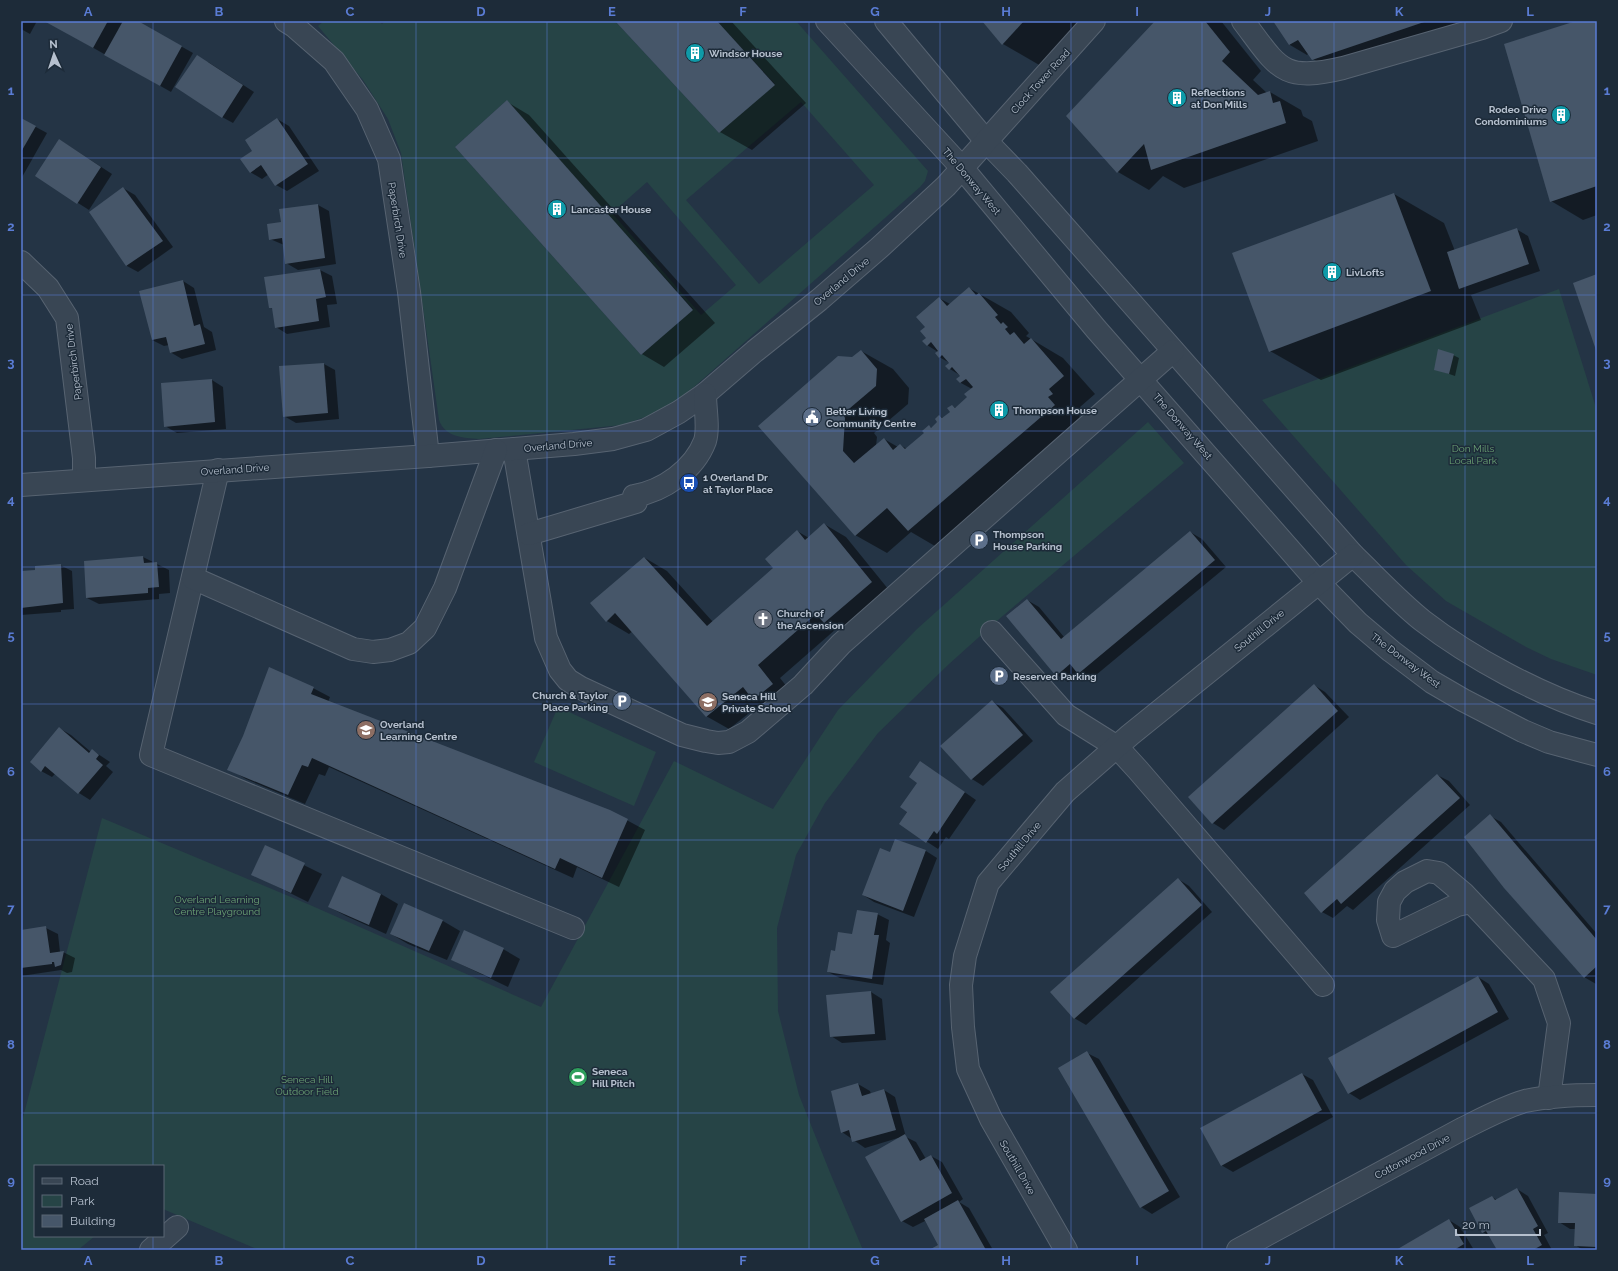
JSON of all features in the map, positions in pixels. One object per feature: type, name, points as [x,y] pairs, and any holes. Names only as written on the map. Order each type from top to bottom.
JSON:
[{"type":"street","name":"The Donway West","points":[[827,21],[963,169],[1096,329],[1142,379],[1318,582],[1358,623],[1390,651],[1432,682],[1463,700],[1522,731],[1549,742],[1597,755]]},
{"type":"street","points":[[886,21],[986,141],[1017,173],[1353,555],[1395,596],[1454,643],[1488,664],[1562,699],[1597,713]]},
{"type":"street","name":"Clock Tower Road","points":[[986,141],[1094,21]]},
{"type":"street","points":[[1243,21],[1274,63],[1285,70],[1308,74],[1322,73],[1343,68],[1502,21]]},
{"type":"street","name":"Paperbirch Drive","points":[[293,23],[334,61],[367,109],[389,159],[410,292],[428,456]]},
{"type":"street","name":"Overland Drive","points":[[21,485],[505,450],[603,440],[638,433],[673,415],[705,394],[755,351],[819,300],[880,248],[963,169],[986,141]]},
{"type":"street","name":"Paperbirch Drive","points":[[21,262],[48,288],[67,318],[84,458],[84,480]]},
{"type":"street","points":[[505,450],[529,534],[546,638],[555,663],[566,678],[587,691],[682,735],[718,743],[729,742],[748,732],[803,685],[841,644],[1173,351]]},
{"type":"street","points":[[529,534],[636,502],[634,496],[663,486],[678,475],[691,462],[704,441],[706,432],[705,394]]},
{"type":"street","points":[[193,578],[353,649],[381,651],[404,645],[420,634],[439,600],[505,450]]},
{"type":"street","points":[[218,470],[151,754],[573,928]]},
{"type":"street","name":"Southill Drive","points":[[1066,1250],[991,1119],[968,1069],[963,1027],[962,985],[965,956],[988,883],[1065,792],[1117,747],[1353,555]]},
{"type":"street","points":[[992,632],[1066,715],[1117,747],[1323,985]]},
{"type":"street","points":[[1471,902],[1544,979],[1558,1023],[1549,1098]]},
{"type":"street","name":"Cottonwood Drive","points":[[1238,1250],[1462,1129],[1525,1102],[1549,1098],[1597,1095]]},
{"type":"street","points":[[151,1250],[177,1227]]},
{"type":"green space","points":[[324,21],[379,21],[382,24],[385,21],[615,21],[719,133],[775,84],[717,21],[796,21],[928,171],[925,181],[920,187],[686,394],[654,414],[622,425],[479,439],[455,436],[442,426],[439,420],[401,153],[388,119],[363,80],[318,26]],"holes":[[[506,101],[693,309],[641,355],[455,147]],[[801,102],[874,185],[759,284],[686,200]],[[647,182],[736,285],[701,315],[612,213]]]},
{"type":"green space","name":"Don Mills Local Park","points":[[1559,289],[1597,411],[1597,675],[1551,659],[1526,647],[1446,601],[1406,565],[1262,400]]},
{"type":"green space","name":"Seneca Hill Outdoor Field","points":[[1148,422],[1184,463],[998,620],[949,664],[878,733],[825,803],[796,855],[777,928],[778,1011],[799,1095],[863,1250],[259,1250],[164,1209],[164,1165],[34,1165],[34,1237],[94,1237],[78,1250],[21,1250],[21,1125],[102,818],[310,905],[541,1007],[674,761],[773,809],[838,710],[917,629]]},
{"type":"green space","points":[[558,707],[656,752],[634,806],[534,762]]},
{"type":"building","points":[[44,21],[108,21],[93,48]]},
{"type":"building","points":[[123,21],[138,21],[182,46],[160,86],[104,55]]},
{"type":"building","name":"Windsor House","points":[[615,21],[717,21],[775,85],[719,133]]},
{"type":"building","points":[[982,21],[1024,21],[1002,45]]},
{"type":"building","name":"Reflections at Don Mills","points":[[1155,21],[1205,21],[1230,52],[1222,61],[1258,95],[1270,91],[1273,103],[1280,101],[1286,123],[1151,170],[1144,144],[1117,173],[1066,116]]},
{"type":"building","points":[[1273,21],[1427,21],[1312,60],[1298,40],[1289,45]]},
{"type":"building","name":"Rodeo Drive Condominiums","points":[[1576,21],[1597,21],[1597,186],[1550,202],[1504,44]]},
{"type":"building","points":[[197,55],[243,85],[222,118],[175,87]]},
{"type":"building","name":"Lancaster House","points":[[507,100],[693,310],[641,355],[455,147]]},
{"type":"building","points":[[21,118],[36,126],[21,152]]},
{"type":"building","points":[[277,118],[308,164],[275,186],[261,165],[250,173],[240,159],[252,151],[245,140]]},
{"type":"building","points":[[59,139],[101,167],[77,204],[35,176]]},
{"type":"building","points":[[123,187],[163,241],[126,266],[89,212]]},
{"type":"building","name":"LivLofts","points":[[1394,193],[1431,291],[1269,352],[1232,253]]},
{"type":"building","points":[[318,204],[325,258],[285,264],[282,238],[269,240],[267,224],[281,222],[279,209]]},
{"type":"building","points":[[1517,228],[1529,264],[1459,289],[1447,252]]},
{"type":"building","points":[[320,269],[326,297],[316,299],[319,321],[275,328],[272,308],[269,308],[264,277]]},
{"type":"building","points":[[1597,274],[1597,353],[1573,283]]},
{"type":"building","points":[[183,280],[194,326],[200,324],[205,344],[170,353],[166,337],[152,340],[139,291]]},
{"type":"building","name":"Thompson House","points":[[969,287],[976,295],[979,293],[998,315],[995,317],[1001,324],[1003,322],[1008,327],[1005,329],[1010,335],[1014,332],[1024,344],[1031,338],[1064,376],[1049,389],[1053,394],[1048,397],[1055,405],[908,531],[887,508],[855,536],[758,426],[838,356],[852,357],[861,350],[877,369],[876,386],[843,414],[845,418],[843,451],[854,463],[884,438],[893,450],[900,444],[905,449],[924,433],[922,431],[929,425],[931,428],[937,422],[935,419],[939,415],[942,418],[950,412],[947,408],[952,405],[955,408],[967,397],[964,394],[973,387],[966,379],[960,383],[956,379],[960,376],[952,367],[949,370],[945,366],[949,363],[942,355],[939,358],[935,353],[938,351],[931,342],[927,346],[922,341],[926,338],[920,331],[925,327],[916,317],[939,297],[947,306]]},
{"type":"building","points":[[1438,349],[1454,354],[1449,374],[1434,370]]},
{"type":"building","points":[[324,363],[328,413],[283,417],[279,366]]},
{"type":"building","points":[[212,379],[215,422],[164,427],[161,383]]},
{"type":"building","name":"Church of the Ascension","points":[[824,523],[872,582],[824,623],[816,614],[758,665],[773,684],[753,700],[743,687],[706,717],[615,613],[606,622],[590,603],[644,557],[707,626],[773,568],[765,559],[797,530],[805,540]]},
{"type":"building","points":[[1190,531],[1215,560],[1078,674],[1070,664],[1056,676],[1006,616],[1027,599],[1061,639]]},
{"type":"building","points":[[143,556],[144,563],[157,562],[159,587],[148,588],[148,593],[86,598],[84,561]]},
{"type":"building","points":[[61,564],[63,603],[21,608],[21,571],[35,570],[35,566]]},
{"type":"building","name":"Overland Learning Centre","points":[[269,667],[314,687],[311,694],[610,810],[628,819],[602,878],[560,858],[555,869],[312,758],[308,767],[302,765],[288,795],[227,770],[243,736]]},
{"type":"building","points":[[1314,684],[1338,711],[1212,824],[1188,797]]},
{"type":"building","points":[[992,700],[1023,735],[971,780],[940,746]]},
{"type":"building","points":[[59,727],[89,753],[92,749],[99,755],[96,759],[103,765],[78,794],[45,766],[41,772],[30,762]]},
{"type":"building","points":[[920,761],[965,792],[937,834],[934,831],[926,843],[899,824],[907,812],[900,807],[917,783],[909,777]]},
{"type":"building","points":[[1437,774],[1460,798],[1341,904],[1337,899],[1321,913],[1304,893]]},
{"type":"building","points":[[1490,814],[1597,940],[1597,966],[1584,978],[1504,888],[1464,837]]},
{"type":"building","points":[[895,839],[926,850],[903,911],[862,895],[880,848],[890,852]]},
{"type":"building","points":[[265,845],[305,863],[291,893],[251,875]]},
{"type":"building","points":[[342,876],[381,894],[369,925],[328,907]]},
{"type":"building","points":[[1178,878],[1202,905],[1074,1019],[1050,992]]},
{"type":"building","points":[[404,903],[443,920],[429,951],[390,934]]},
{"type":"building","points":[[857,910],[878,913],[874,935],[879,935],[872,979],[827,972],[831,950],[835,951],[838,932],[852,934]]},
{"type":"building","points":[[46,926],[50,953],[64,951],[61,965],[55,967],[54,962],[52,962],[52,964],[21,968],[21,930]]},
{"type":"building","points":[[464,930],[504,948],[491,978],[451,960]]},
{"type":"building","points":[[1478,976],[1498,1012],[1348,1094],[1328,1058]]},
{"type":"building","points":[[871,991],[875,1034],[830,1037],[826,995]]},
{"type":"building","points":[[1087,1051],[1169,1191],[1140,1208],[1058,1068]]},
{"type":"building","points":[[1302,1073],[1322,1110],[1221,1166],[1200,1128]]},
{"type":"building","points":[[858,1083],[862,1096],[884,1089],[896,1130],[852,1142],[849,1130],[841,1133],[831,1091]]},
{"type":"building","points":[[905,1134],[920,1161],[931,1155],[952,1193],[901,1222],[865,1157]]},
{"type":"building","points":[[1517,1188],[1538,1226],[1533,1229],[1542,1245],[1533,1250],[1497,1250],[1486,1231],[1482,1233],[1469,1208],[1492,1196],[1495,1200]]},
{"type":"building","points":[[1559,1192],[1597,1194],[1597,1247],[1574,1246],[1575,1223],[1558,1223]]},
{"type":"building","points":[[958,1200],[986,1250],[929,1250],[938,1245],[924,1219]]},
{"type":"building","points":[[1449,1219],[1464,1244],[1454,1250],[1396,1250]]},
{"type":"place","name":"Windsor House","points":[[695,53]]},
{"type":"place","name":"Reflections at Don Mills","points":[[1177,98]]},
{"type":"place","name":"Rodeo Drive Condominiums","points":[[1561,115]]},
{"type":"place","name":"Lancaster House","points":[[557,209]]},
{"type":"place","name":"LivLofts","points":[[1332,272]]},
{"type":"place","name":"Thompson House","points":[[999,410]]},
{"type":"place","name":"Better Living Community Centre","points":[[812,417]]},
{"type":"place","name":"1 Overland Dr at Taylor Place","points":[[689,483]]},
{"type":"place","name":"Thompson House Parking","points":[[979,540]]},
{"type":"place","name":"Church of the Ascension","points":[[763,619]]},
{"type":"place","name":"Reserved Parking","points":[[999,676]]},
{"type":"place","name":"Church & Taylor Place Parking","points":[[622,701]]},
{"type":"place","name":"Seneca Hill Private School","points":[[708,702]]},
{"type":"place","name":"Overland Learning Centre","points":[[366,730]]},
{"type":"place","name":"Seneca Hill Pitch","points":[[578,1077]]},
{"type":"park label","name":"Overland Learning Centre Playground","points":[[217,904]]}]
